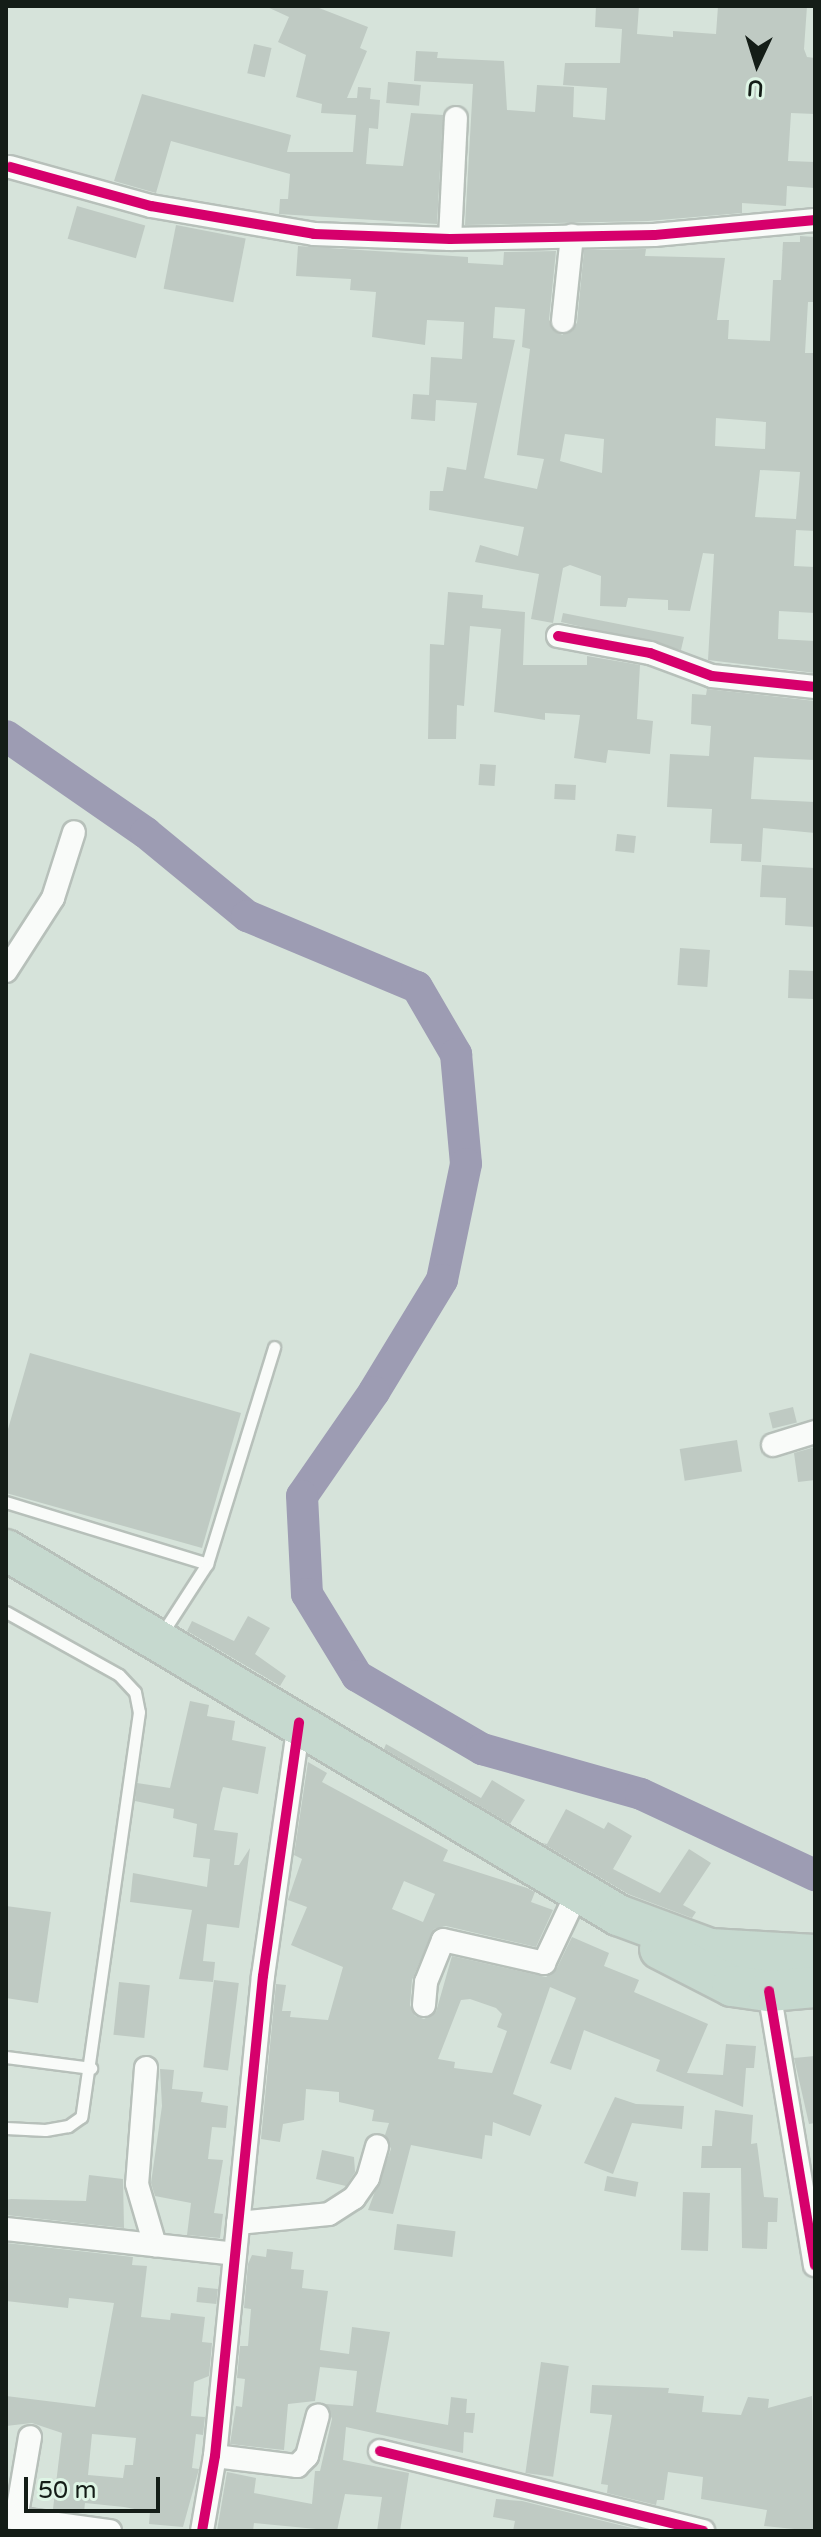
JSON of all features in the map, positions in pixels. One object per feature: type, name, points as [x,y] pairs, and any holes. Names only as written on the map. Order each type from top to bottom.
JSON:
[{"type":"highway","points":[[6,1550],[618,1915],[710,1949],[815,1955]]},
{"type":"highway","points":[[618,1915],[623,1927],[712,1979],[769,1991],[815,1987]]},
{"type":"street","points":[[450,239],[456,118]]},
{"type":"street","points":[[10,167],[151,206],[314,234],[450,239],[698,233],[815,220]]},
{"type":"street","points":[[563,321],[572,235]]},
{"type":"street","points":[[558,636],[650,653],[712,676],[815,687]]},
{"type":"street","points":[[6,971],[53,898],[74,832]]},
{"type":"street","points":[[773,1445],[815,1432]]},
{"type":"street","points":[[202,2531],[215,2456],[261,1990],[299,1723]]},
{"type":"street","points":[[424,2005],[426,1982],[443,1940],[544,1963],[578,1891]]},
{"type":"street","points":[[769,1991],[815,2265]]},
{"type":"street","points":[[146,2068],[137,2184],[155,2245]]},
{"type":"street","points":[[238,2223],[329,2214],[354,2198],[368,2178],[377,2146]]},
{"type":"street","points":[[6,2229],[235,2254]]},
{"type":"street","points":[[215,2456],[297,2466],[307,2456],[318,2415]]},
{"type":"street","points":[[30,2437],[11,2518],[110,2531]]},
{"type":"street","points":[[380,2451],[703,2531]]},
{"type":"lane","points":[[158,1640],[207,1564],[274,1347]]},
{"type":"lane","points":[[6,1502],[207,1564]]},
{"type":"lane","points":[[6,1612],[119,1675],[135,1692],[139,1712],[91,2068],[81,2117],[68,2126],[45,2130],[6,2128]]},
{"type":"lane","points":[[6,2057],[91,2068]]},
{"type":"building","points":[[265,6],[314,6],[368,27],[360,48],[367,51],[347,98],[357,98],[358,87],[371,88],[370,99],[380,100],[378,129],[369,128],[366,164],[403,166],[411,113],[443,115],[437,224],[279,214],[280,199],[288,199],[290,174],[171,141],[156,193],[114,181],[142,94],[291,135],[287,152],[353,152],[356,115],[321,113],[322,104],[296,97],[306,55],[278,42],[289,17]]},
{"type":"building","points":[[596,6],[639,6],[637,34],[673,37],[673,31],[716,34],[718,6],[807,6],[804,49],[807,57],[815,58],[815,114],[791,113],[788,161],[815,162],[815,188],[787,186],[786,206],[742,203],[742,213],[648,221],[465,225],[473,84],[414,81],[416,51],[438,52],[437,58],[504,61],[507,110],[535,112],[537,85],[574,87],[573,117],[605,120],[607,88],[563,85],[565,63],[620,63],[622,29],[595,27]]},
{"type":"building","points":[[254,44],[272,48],[265,77],[247,73]]},
{"type":"building","points":[[388,82],[421,85],[419,106],[386,103]]},
{"type":"building","points":[[77,206],[145,226],[136,258],[68,239]]},
{"type":"building","points":[[176,225],[246,239],[233,302],[164,289]]},
{"type":"building","points":[[800,236],[815,237],[815,302],[808,302],[805,353],[815,353],[815,531],[796,530],[794,566],[815,567],[815,613],[779,611],[778,639],[815,641],[815,673],[708,660],[714,554],[703,553],[690,611],[668,610],[668,600],[628,598],[626,607],[600,606],[601,576],[570,565],[563,568],[553,623],[531,619],[539,574],[475,562],[480,545],[518,556],[524,527],[429,510],[430,491],[443,491],[447,467],[466,470],[477,403],[436,400],[435,421],[411,419],[413,394],[429,395],[431,357],[462,359],[464,322],[427,320],[425,345],[372,337],[376,292],[350,290],[351,279],[296,276],[298,246],[468,257],[468,263],[503,265],[504,252],[556,251],[549,320],[562,335],[577,323],[584,250],[646,249],[645,256],[725,258],[717,320],[729,320],[728,339],[770,341],[773,280],[781,280],[783,242],[800,242]],"holes":[[[495,307],[525,309],[522,347],[530,349],[517,455],[544,459],[537,489],[484,478],[515,340],[493,338]],[[716,418],[766,422],[765,449],[715,446]],[[565,434],[604,439],[602,473],[560,461]],[[760,470],[800,472],[796,519],[755,517]]]},
{"type":"building","points":[[448,592],[483,595],[482,608],[525,612],[523,665],[587,665],[587,656],[640,665],[637,719],[653,721],[650,754],[608,750],[606,763],[574,758],[580,715],[545,713],[545,720],[494,712],[501,629],[470,626],[464,706],[457,705],[456,739],[428,739],[430,644],[444,645]]},
{"type":"building","points":[[563,613],[684,637],[681,650],[561,622]]},
{"type":"building","points":[[707,689],[815,701],[815,760],[754,757],[751,799],[815,802],[815,833],[763,828],[761,862],[741,861],[742,844],[710,843],[712,809],[667,807],[670,754],[709,756],[711,726],[691,724],[692,694],[706,695]]},
{"type":"building","points":[[480,764],[496,765],[494,786],[479,785]]},
{"type":"building","points":[[555,784],[576,785],[575,800],[554,799]]},
{"type":"building","points":[[617,834],[636,836],[634,853],[615,851]]},
{"type":"building","points":[[762,865],[815,868],[815,927],[785,925],[786,898],[760,897]]},
{"type":"building","points":[[680,948],[710,950],[707,987],[677,985]]},
{"type":"building","points":[[789,970],[815,971],[814,999],[788,998]]},
{"type":"building","points":[[30,1353],[241,1413],[202,1548],[6,1493],[6,1436]]},
{"type":"building","points":[[793,1407],[797,1423],[773,1429],[769,1413]]},
{"type":"building","points":[[737,1440],[742,1472],[685,1481],[680,1449]]},
{"type":"building","points":[[815,1447],[815,1480],[798,1482],[794,1453]]},
{"type":"building","points":[[248,1616],[270,1628],[255,1654],[286,1676],[280,1686],[187,1631],[192,1621],[234,1641]]},
{"type":"building","points":[[190,1701],[209,1705],[207,1716],[235,1721],[232,1740],[266,1747],[258,1794],[223,1787],[221,1793],[214,1830],[238,1833],[234,1865],[239,1865],[250,1848],[239,1928],[207,1924],[203,1961],[215,1962],[213,1982],[179,1979],[192,1910],[130,1902],[133,1873],[207,1887],[210,1859],[193,1857],[197,1824],[173,1818],[174,1809],[135,1801],[137,1783],[170,1788]]},
{"type":"building","points":[[386,1744],[481,1798],[492,1780],[525,1800],[510,1824],[384,1749]]},
{"type":"building","points":[[308,1762],[327,1773],[322,1782],[448,1850],[443,1861],[527,1888],[535,1892],[531,1902],[553,1910],[536,1947],[446,1926],[434,1929],[412,1980],[410,2005],[415,2016],[424,2019],[436,2012],[452,1956],[546,1977],[556,1970],[572,1937],[609,1953],[604,1966],[639,1980],[634,1992],[708,2024],[687,2073],[723,2075],[726,2044],[756,2046],[754,2068],[746,2068],[743,2107],[656,2071],[660,2060],[584,2030],[571,2070],[550,2063],[576,1998],[550,1987],[513,2094],[542,2105],[530,2136],[493,2122],[492,2136],[485,2135],[482,2159],[411,2145],[393,2214],[368,2210],[391,2149],[385,2135],[389,2123],[372,2121],[374,2110],[339,2102],[339,2092],[306,2089],[304,2120],[283,2124],[280,2142],[261,2139],[276,1984],[286,1985],[282,2011],[291,2011],[290,2017],[328,2020],[343,1967],[291,1945],[307,1907],[288,1900],[302,1859],[294,1855]],"holes":[[[404,1881],[435,1894],[423,1922],[392,1909]],[[470,1999],[496,2008],[502,2014],[497,2027],[507,2031],[492,2073],[454,2068],[455,2062],[438,2059],[461,2000]]]},
{"type":"building","points":[[566,1809],[604,1829],[608,1822],[632,1836],[613,1869],[660,1893],[689,1849],[711,1863],[683,1905],[696,1912],[692,1918],[628,1894],[542,1843],[547,1844]]},
{"type":"building","points":[[6,1906],[51,1912],[38,2003],[6,1998]]},
{"type":"building","points":[[214,1980],[239,1983],[228,2070],[203,2067]]},
{"type":"building","points":[[119,1982],[150,1985],[144,2038],[113,2035]]},
{"type":"building","points":[[815,2056],[815,2123],[809,2124],[794,2058]]},
{"type":"building","points":[[160,2069],[174,2070],[172,2089],[203,2092],[201,2102],[228,2106],[226,2128],[212,2127],[208,2159],[223,2160],[214,2213],[223,2214],[220,2238],[187,2235],[191,2203],[155,2196],[151,2183],[162,2106]]},
{"type":"building","points":[[615,2097],[636,2104],[684,2106],[682,2129],[632,2123],[613,2174],[584,2163]]},
{"type":"building","points":[[715,2110],[753,2115],[751,2144],[757,2143],[764,2197],[778,2198],[777,2222],[768,2222],[767,2249],[742,2248],[741,2168],[701,2168],[702,2146],[712,2146]]},
{"type":"building","points":[[322,2150],[354,2157],[355,2172],[346,2186],[316,2179]]},
{"type":"building","points":[[89,2175],[123,2179],[124,2228],[6,2215],[6,2200],[11,2199],[86,2201]]},
{"type":"building","points":[[607,2176],[638,2182],[636,2197],[604,2191]]},
{"type":"building","points":[[683,2192],[710,2193],[708,2251],[681,2250]]},
{"type":"building","points":[[397,2224],[456,2231],[452,2257],[394,2250]]},
{"type":"building","points":[[6,2243],[133,2257],[132,2265],[147,2266],[141,2317],[170,2320],[171,2313],[205,2317],[202,2342],[212,2343],[209,2376],[194,2382],[191,2416],[205,2417],[203,2435],[196,2434],[192,2468],[199,2469],[183,2527],[149,2524],[150,2512],[124,2507],[85,2503],[84,2512],[53,2509],[62,2433],[32,2423],[6,2426],[6,2396],[95,2407],[114,2303],[69,2298],[68,2308],[6,2301]],"holes":[[[92,2434],[136,2438],[133,2465],[125,2465],[123,2478],[88,2475]]]},
{"type":"building","points":[[267,2249],[293,2252],[291,2269],[304,2270],[302,2288],[328,2291],[320,2350],[349,2354],[352,2327],[390,2332],[376,2412],[448,2425],[451,2397],[467,2399],[466,2413],[475,2413],[473,2433],[464,2432],[463,2453],[346,2427],[343,2460],[409,2473],[400,2531],[377,2531],[382,2497],[345,2494],[337,2531],[254,2523],[253,2531],[217,2531],[227,2472],[256,2478],[254,2493],[312,2504],[315,2471],[320,2471],[332,2419],[326,2404],[353,2406],[357,2371],[320,2367],[315,2401],[288,2404],[284,2450],[230,2444],[236,2406],[242,2407],[245,2379],[237,2378],[240,2346],[248,2346],[251,2309],[244,2308],[248,2264],[252,2255],[266,2257]]},
{"type":"building","points":[[198,2287],[218,2289],[216,2304],[196,2302]]},
{"type":"building","points":[[541,2362],[569,2366],[553,2477],[525,2473]]},
{"type":"building","points":[[592,2385],[669,2388],[668,2393],[704,2396],[702,2412],[741,2415],[748,2397],[769,2399],[768,2408],[812,2396],[815,2531],[764,2526],[767,2510],[701,2499],[703,2477],[668,2472],[664,2500],[657,2500],[656,2505],[607,2493],[608,2485],[601,2484],[612,2415],[590,2413]]},
{"type":"building","points":[[496,2499],[522,2501],[644,2531],[513,2531],[515,2521],[493,2517]]},
{"type":"waterway","points":[[6,736],[146,833],[247,916],[417,987],[456,1054],[466,1164],[442,1280],[374,1392],[302,1496],[307,1594],[357,1676],[482,1749],[641,1794],[815,1875]]},
{"type":"cycle path","points":[[10,167],[151,206],[314,234],[450,239],[654,235],[815,220]]},
{"type":"cycle path","points":[[558,636],[650,653],[712,676],[815,687]]},
{"type":"cycle path","points":[[202,2531],[215,2456],[263,1976],[299,1723]]},
{"type":"cycle path","points":[[769,1991],[815,2265]]},
{"type":"cycle path","points":[[380,2451],[703,2531]]}]
